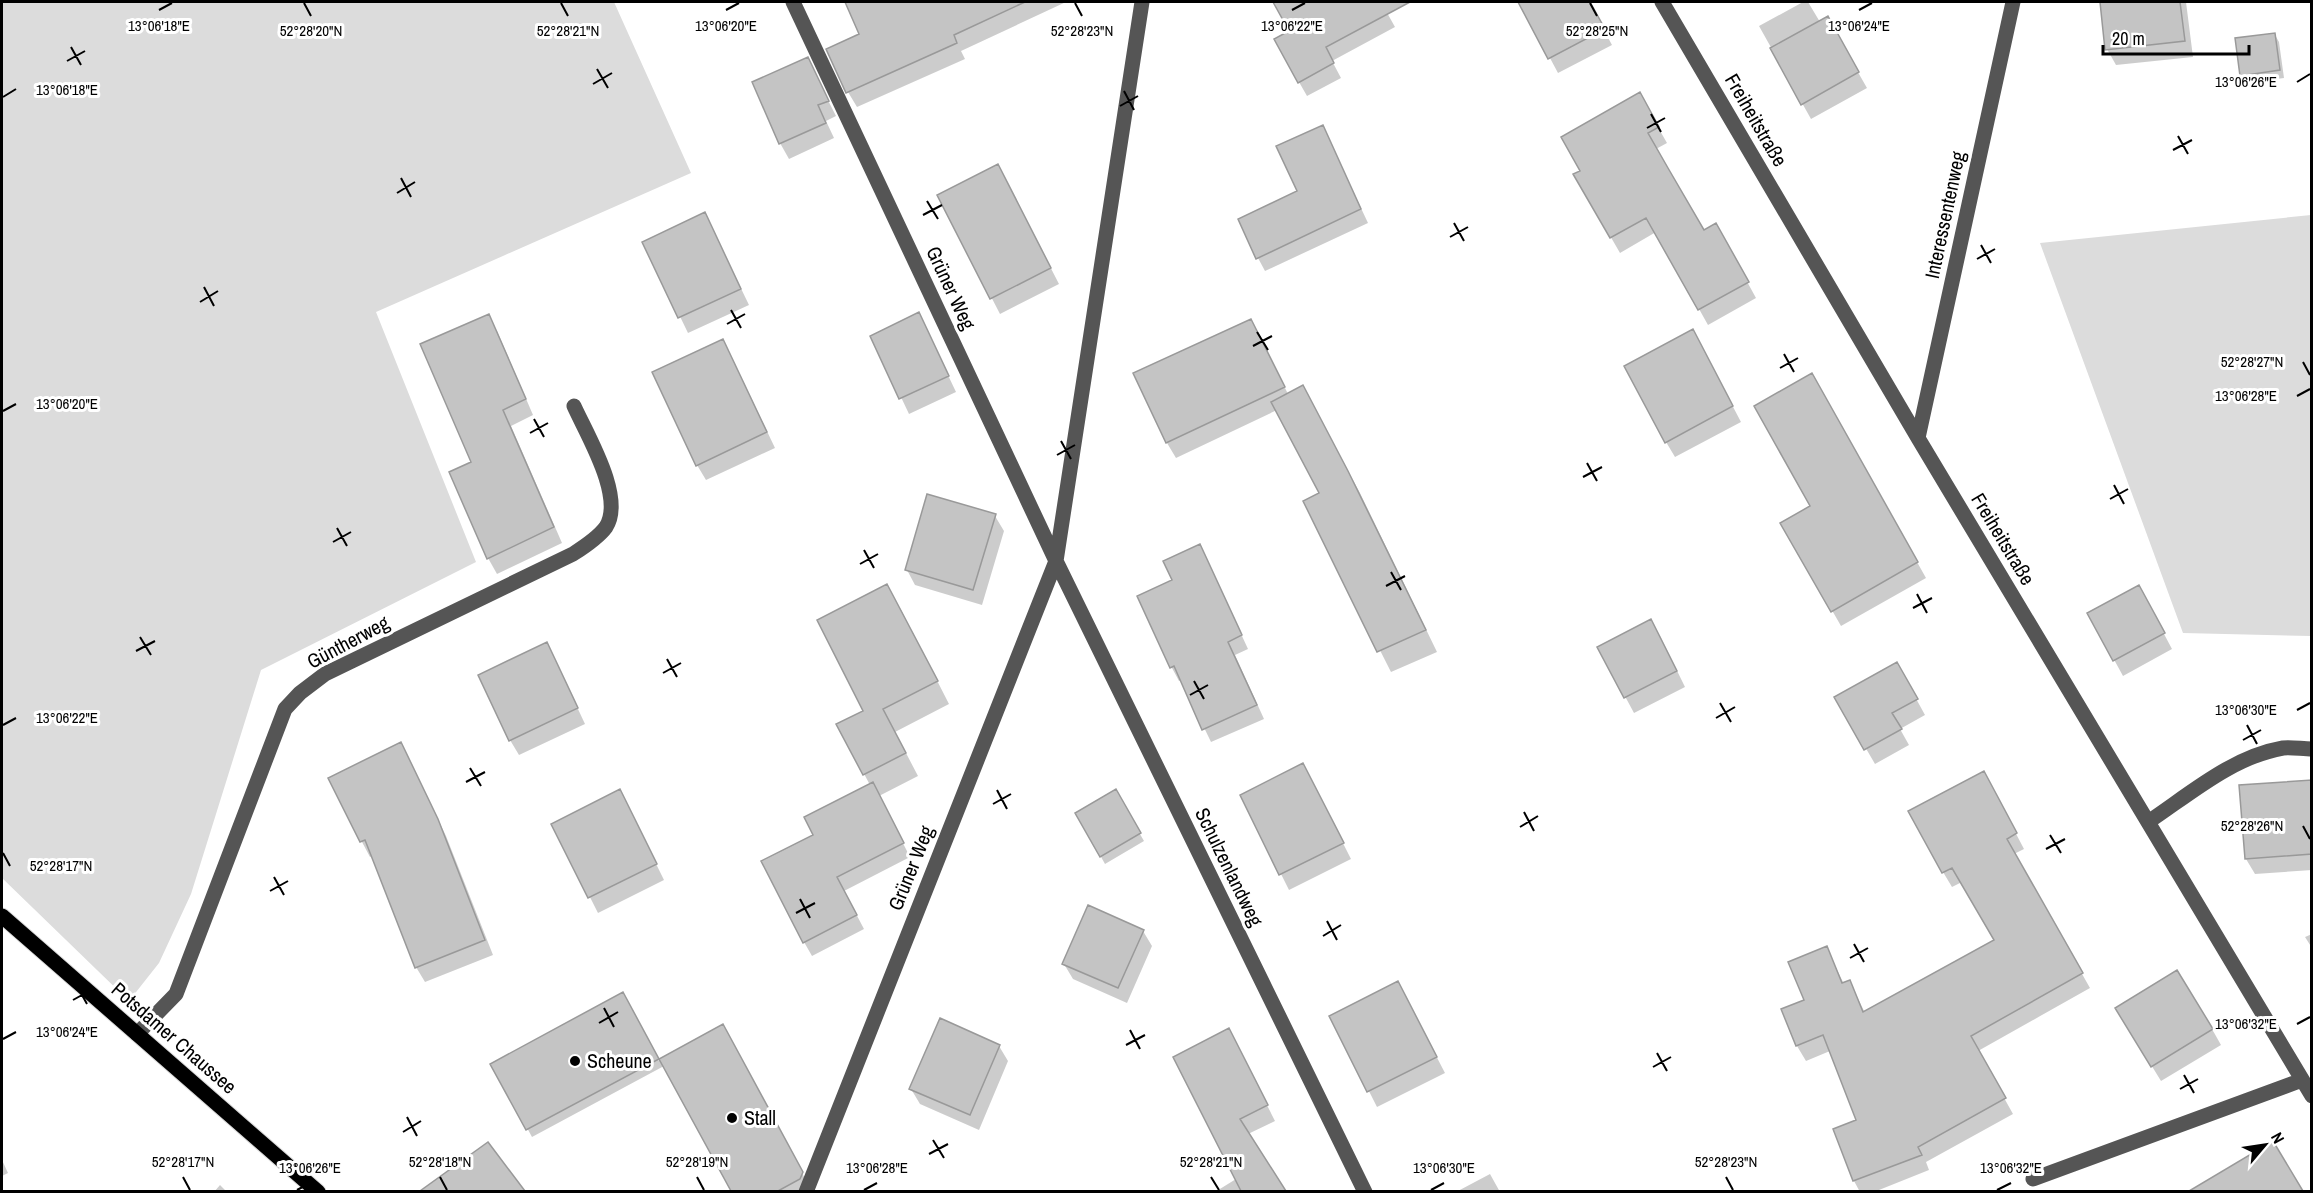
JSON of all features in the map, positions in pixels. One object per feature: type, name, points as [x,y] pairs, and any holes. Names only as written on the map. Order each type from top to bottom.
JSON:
[{"type":"main road","name":"Potsdamer Chaussee","points":[[2,916],[318,1191]]},
{"type":"street","name":"Grüner Weg","points":[[793,2],[1056,561]]},
{"type":"street","name":"Grüner Weg","points":[[806,1191],[1056,561],[1142,2]]},
{"type":"street","name":"Freiheitstraße","points":[[1662,2],[1918,438],[2312,1096]]},
{"type":"street","name":"Interessentenweg","points":[[1918,438],[2013,2]]},
{"type":"street","name":"Güntherweg","points":[[137,1034],[176,994],[285,710],[300,693],[325,674],[573,554],[590,543],[606,527],[612,507],[603,470],[574,406]]},
{"type":"street","name":"Schulzenlandweg","points":[[1056,561],[1365,1191]]},
{"type":"street","points":[[2148,822],[2227,769],[2246,760],[2285,748],[2312,749]]},
{"type":"street","points":[[2033,1179],[2302,1080]]},
{"type":"shaded area","points":[[2,2],[614,2],[691,173],[376,312],[476,562],[261,670],[191,894],[159,963],[129,1001],[2,878]]},
{"type":"shaded area","points":[[2311,215],[2311,636],[2183,633],[2040,243]]},
{"type":"building","points":[[845,2],[1025,2],[954,35],[957,43],[846,93],[826,49],[859,34]]},
{"type":"building","points":[[1273,2],[1410,2],[1326,47],[1334,63],[1298,83],[1274,39],[1289,31]]},
{"type":"building","points":[[1518,2],[1590,2],[1605,29],[1548,59]]},
{"type":"building","points":[[2100,2],[2180,2],[2185,41],[2105,50]]},
{"type":"building","points":[[1828,16],[1859,72],[1801,105],[1770,48]]},
{"type":"building","points":[[2275,33],[2280,70],[2240,76],[2235,38]]},
{"type":"building","points":[[808,57],[829,101],[818,105],[826,123],[779,144],[752,82]]},
{"type":"building","points":[[1640,92],[1659,127],[1648,133],[1668,168],[1704,230],[1716,223],[1749,282],[1698,310],[1646,218],[1610,238],[1573,174],[1580,171],[1561,137]]},
{"type":"building","points":[[1323,125],[1361,209],[1256,259],[1238,219],[1297,191],[1276,146]]},
{"type":"building","points":[[998,164],[1051,268],[990,299],[937,195]]},
{"type":"building","points":[[705,212],[741,289],[678,318],[642,242]]},
{"type":"building","points":[[919,312],[949,376],[899,399],[870,336]]},
{"type":"building","points":[[489,314],[526,399],[503,410],[554,527],[487,559],[449,472],[471,462],[420,344]]},
{"type":"building","points":[[1251,319],[1285,387],[1166,443],[1133,373]]},
{"type":"building","points":[[1693,329],[1733,406],[1665,443],[1624,366]]},
{"type":"building","points":[[723,339],[767,432],[696,466],[652,372]]},
{"type":"building","points":[[1812,373],[1918,562],[1831,612],[1780,523],[1810,506],[1754,406]]},
{"type":"building","points":[[1303,385],[1426,630],[1377,652],[1303,501],[1319,493],[1271,402]]},
{"type":"building","points":[[927,494],[996,514],[973,590],[905,570]]},
{"type":"building","points":[[1200,544],[1242,635],[1228,642],[1257,705],[1202,730],[1174,666],[1170,668],[1137,596],[1172,580],[1163,561]]},
{"type":"building","points":[[887,584],[938,681],[883,709],[906,753],[863,775],[836,724],[863,711],[817,620]]},
{"type":"building","points":[[2139,585],[2165,633],[2113,661],[2087,613]]},
{"type":"building","points":[[1651,619],[1677,671],[1624,698],[1597,647]]},
{"type":"building","points":[[547,642],[578,708],[509,741],[478,675]]},
{"type":"building","points":[[1897,662],[1918,699],[1892,713],[1902,729],[1864,750],[1834,697]]},
{"type":"building","points":[[401,742],[438,819],[485,940],[415,968],[365,840],[360,842],[328,778]]},
{"type":"building","points":[[1303,763],[1344,843],[1279,875],[1240,795]]},
{"type":"building","points":[[1984,771],[2017,833],[2007,839],[2083,973],[1971,1036],[2006,1098],[1918,1147],[1922,1155],[1853,1181],[1833,1129],[1856,1120],[1823,1035],[1796,1046],[1781,1009],[1804,1000],[1788,962],[1827,946],[1842,983],[1850,980],[1863,1012],[1994,940],[1952,868],[1942,873],[1908,811]]},
{"type":"building","points":[[2312,780],[2312,854],[2245,859],[2239,785]]},
{"type":"building","points":[[873,782],[904,843],[837,877],[857,915],[803,943],[761,861],[813,835],[804,817]]},
{"type":"building","points":[[620,789],[657,864],[588,898],[551,824]]},
{"type":"building","points":[[1116,789],[1141,833],[1100,857],[1075,813]]},
{"type":"building","points":[[1088,905],[1144,930],[1118,988],[1062,964]]},
{"type":"building","points":[[2177,970],[2213,1029],[2151,1067],[2115,1008]]},
{"type":"building","points":[[1398,981],[1437,1057],[1367,1092],[1329,1016]]},
{"type":"building","name":"Scheune","points":[[623,992],[659,1059],[526,1130],[490,1064]]},
{"type":"building","points":[[940,1018],[1000,1045],[970,1115],[909,1089]]},
{"type":"building","name":"Stall","points":[[723,1024],[803,1172],[800,1179],[778,1191],[731,1191],[659,1059]]},
{"type":"building","points":[[1229,1028],[1268,1105],[1240,1119],[1286,1191],[1241,1191],[1173,1057]]},
{"type":"building","points":[[2273,1141],[2303,1191],[2189,1191]]},
{"type":"building","points":[[488,1142],[525,1191],[420,1191]]},
{"type":"place","name":"Scheune","points":[[575,1061]]},
{"type":"place","name":"Stall","points":[[732,1118]]}]
